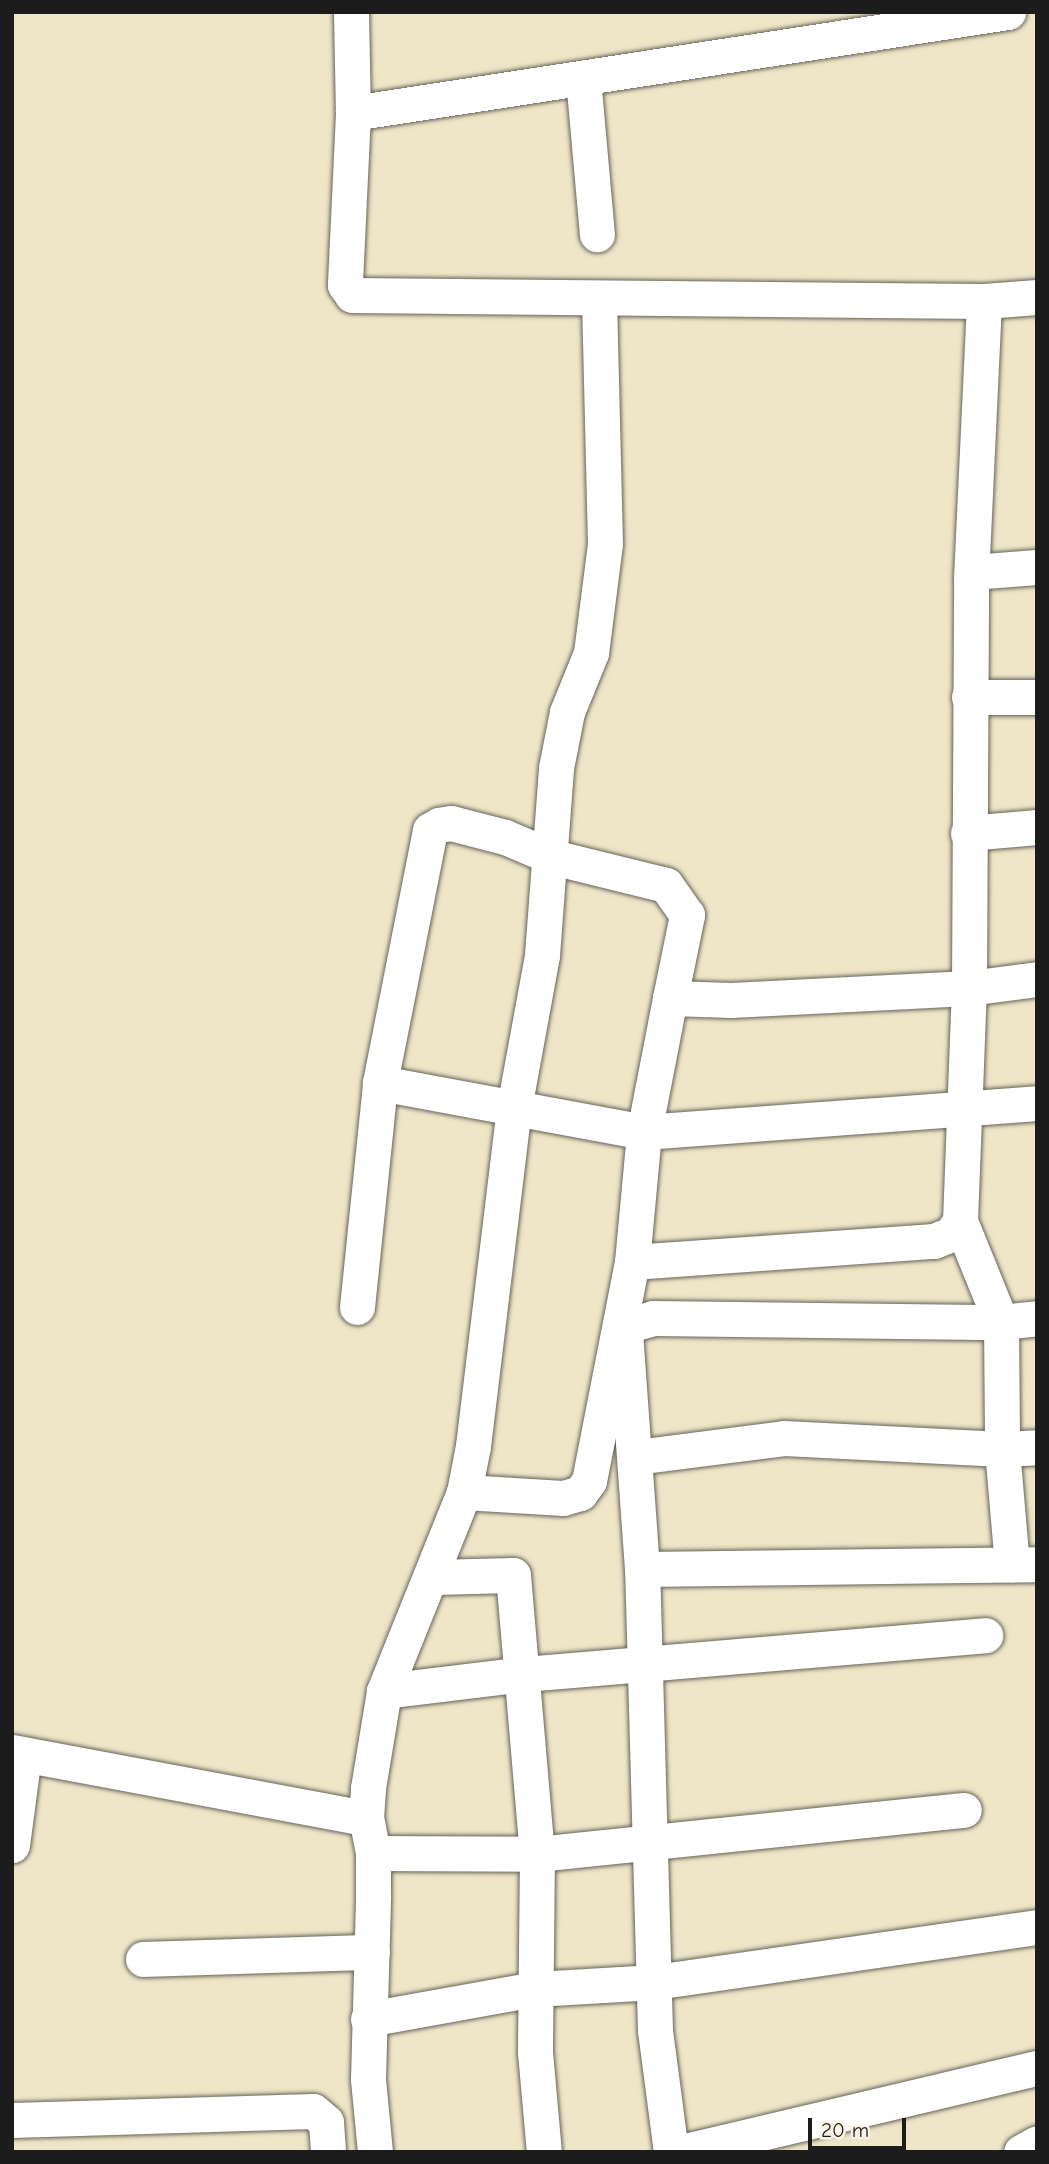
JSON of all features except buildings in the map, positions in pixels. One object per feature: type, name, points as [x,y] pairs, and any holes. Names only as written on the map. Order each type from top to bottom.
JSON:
[{"type":"street","points":[[351,12],[353,114],[345,285],[352,295],[984,301],[1037,297]]},
{"type":"street","points":[[353,114],[1007,12]]},
{"type":"street","points":[[583,78],[597,234]]},
{"type":"street","points":[[374,2152],[368,2019],[373,1853],[366,1818],[384,1692],[433,1577],[464,1492],[514,1108],[542,955],[552,857],[556,768],[567,712],[591,653],[605,544],[599,298]]},
{"type":"street","points":[[642,1569],[1024,1565],[1002,1449],[1001,1322],[960,1221],[961,1146],[967,1107],[972,572],[984,301]]},
{"type":"street","points":[[972,572],[1037,567]]},
{"type":"street","points":[[969,697],[1037,696]]},
{"type":"street","points":[[357,1307],[380,1083],[430,830],[451,823],[505,838],[552,857],[666,885],[680,901],[687,915],[644,1132],[632,1262],[589,1482],[580,1493],[564,1498],[464,1492]]},
{"type":"street","points":[[968,833],[1037,827]]},
{"type":"street","points":[[670,998],[731,1000],[969,988],[1037,979]]},
{"type":"street","points":[[380,1083],[644,1132],[1037,1103]]},
{"type":"street","points":[[632,1262],[934,1241],[951,1234],[960,1221]]},
{"type":"street","points":[[671,2152],[658,2080],[642,1569],[625,1334],[635,1322],[653,1318],[1001,1322],[1037,1318]]},
{"type":"street","points":[[636,1457],[784,1438],[1002,1449],[1037,1447]]},
{"type":"street","points":[[433,1577],[513,1575],[524,1674],[537,1854],[535,1989],[538,2124],[544,2152]]},
{"type":"street","points":[[384,1692],[524,1674],[985,1635]]},
{"type":"street","points":[[12,1845],[18,1753],[366,1818]]},
{"type":"street","points":[[373,1853],[537,1854],[964,1810]]},
{"type":"street","points":[[368,2019],[535,1989],[655,1982],[1037,1927]]},
{"type":"street","points":[[143,1959],[372,1952]]},
{"type":"street","points":[[681,2152],[1037,2068]]},
{"type":"street","points":[[12,2120],[296,2109],[321,2115],[328,2152]]},
{"type":"street","points":[[1021,2152],[1037,2143]]}]
